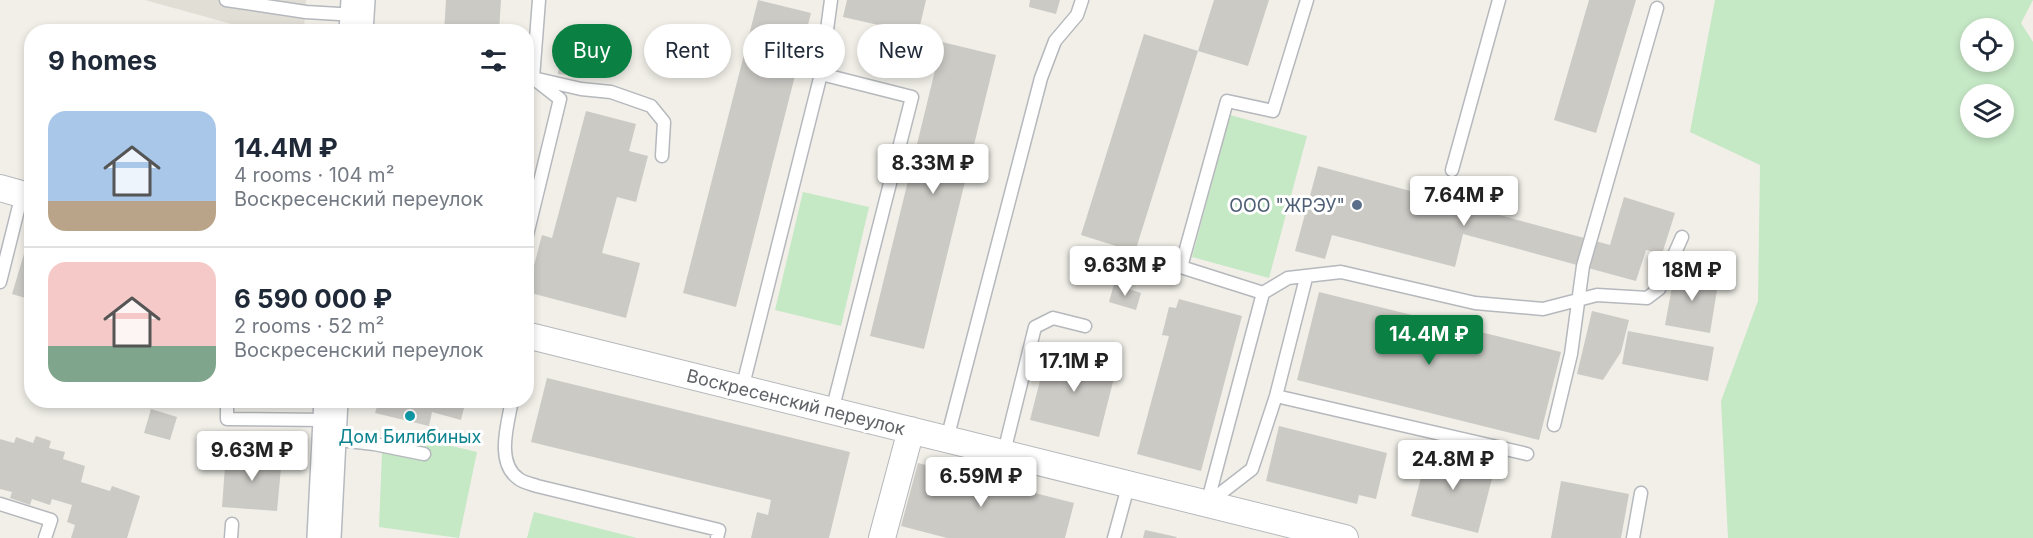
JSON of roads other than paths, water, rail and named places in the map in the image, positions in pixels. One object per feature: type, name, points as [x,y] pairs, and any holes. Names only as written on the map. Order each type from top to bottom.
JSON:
[{"type":"main road","points":[[324,538],[330,420]]},
{"type":"street","name":"Воскресенский переулок","points":[[534,337],[1005,452],[1342,538]]},
{"type":"street","points":[[885,538],[911,430]]},
{"type":"lane","points":[[226,0],[306,12],[357,16]]},
{"type":"lane","points":[[534,43],[539,0]]},
{"type":"lane","points":[[828,24],[831,0]]},
{"type":"lane","points":[[947,439],[1041,78],[1055,41],[1077,15],[1082,0]]},
{"type":"lane","points":[[1263,293],[1181,267],[1227,101],[1273,111],[1307,0]]},
{"type":"lane","points":[[1452,170],[1499,0]]},
{"type":"lane","points":[[1554,425],[1571,354],[1583,266],[1657,8]]},
{"type":"lane","points":[[534,78],[581,89],[611,92],[651,106],[664,122],[662,156]]},
{"type":"lane","points":[[742,389],[820,78]]},
{"type":"lane","points":[[832,411],[912,97],[837,78]]},
{"type":"lane","points":[[534,80],[560,99],[534,206]]},
{"type":"lane","points":[[0,282],[18,193]]},
{"type":"lane","points":[[1207,504],[1263,293],[1288,279],[1341,272],[1475,303],[1543,309],[1597,295],[1647,298],[1659,289],[1682,237]]},
{"type":"lane","points":[[1207,504],[1252,469],[1276,396],[1306,278]]},
{"type":"lane","points":[[1005,452],[1035,327],[1053,318],[1085,326]]},
{"type":"lane","points":[[1276,396],[1527,454]]},
{"type":"lane","points":[[227,408],[227,419],[330,420],[374,444],[424,454]]},
{"type":"lane","points":[[511,408],[505,441],[508,463],[518,479],[549,489],[719,530],[717,538]]},
{"type":"lane","points":[[1114,538],[1129,483]]},
{"type":"lane","points":[[1633,538],[1641,493]]},
{"type":"lane","points":[[0,504],[51,520],[45,538]]},
{"type":"lane","points":[[231,538],[232,524]]},
{"type":"place","name":"ООО \"ЖРЭУ\"","points":[[1357,205]]},
{"type":"place","name":"Дом Билибиных","points":[[410,416]]}]
